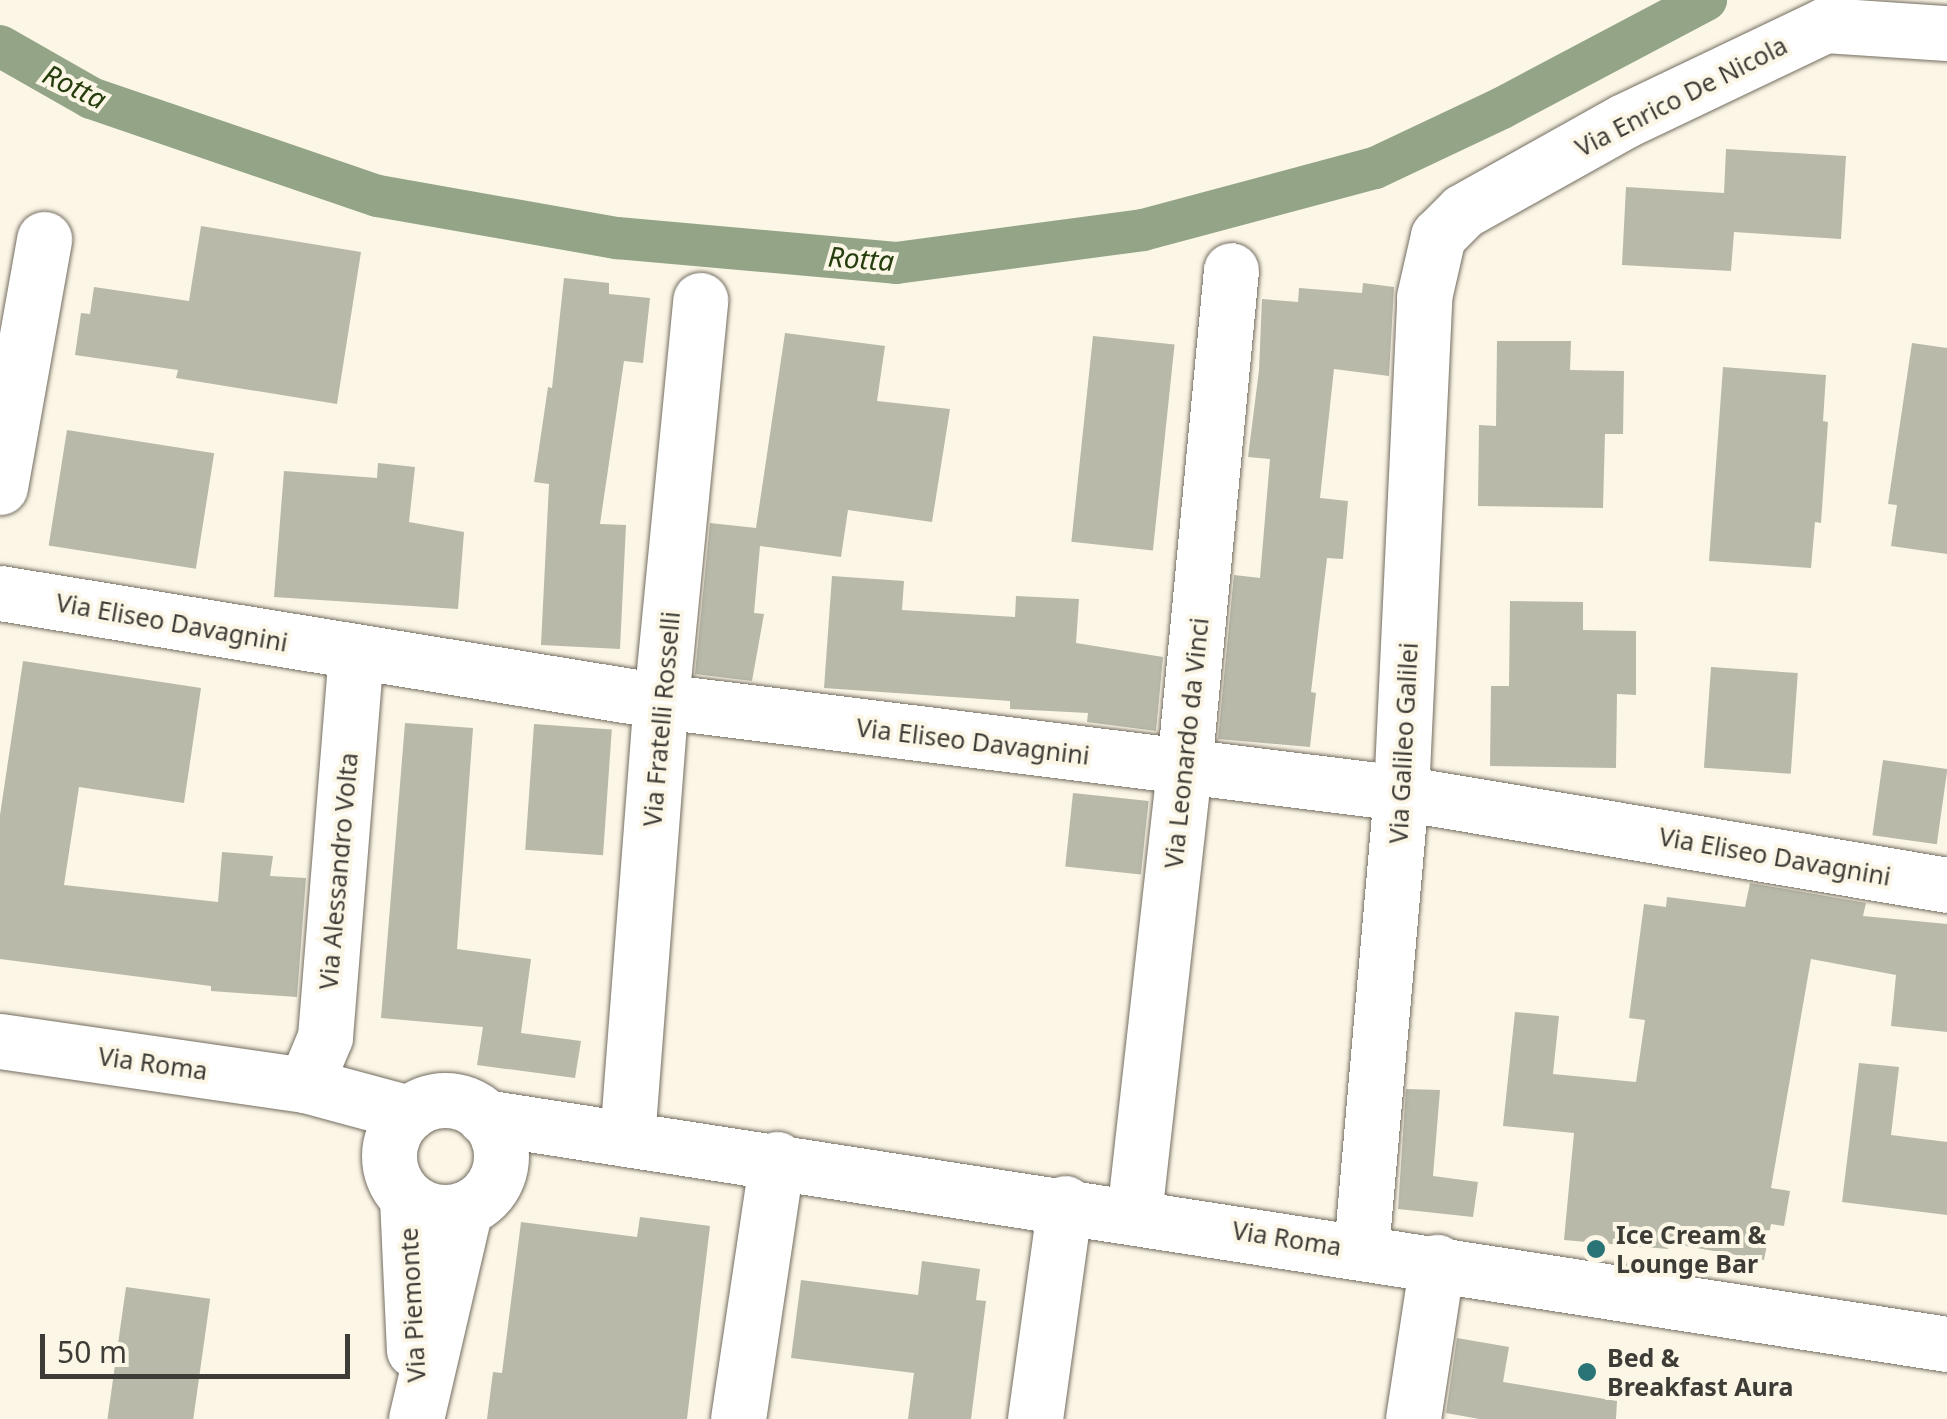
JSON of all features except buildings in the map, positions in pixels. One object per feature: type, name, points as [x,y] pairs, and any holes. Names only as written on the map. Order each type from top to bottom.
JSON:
[{"type":"street","name":"Via Enrico De Nicola","points":[[1438,236],[1462,210],[1608,130],[1824,25],[1947,33]]},
{"type":"street","name":"Via Galileo Galilei","points":[[1362,1250],[1402,793],[1424,298],[1438,236]]},
{"type":"street","points":[[0,487],[44,239]]},
{"type":"street","name":"Via Leonardo da Vinci","points":[[1134,1214],[1184,768],[1230,270]]},
{"type":"street","name":"Via Fratelli Rosselli","points":[[626,1139],[700,300]]},
{"type":"street","name":"Via Eliseo Davagnini","points":[[0,593],[662,700],[1402,793],[1947,885]]},
{"type":"street","name":"Via Alessandro Volta","points":[[305,1085],[325,1037],[356,653]]},
{"type":"street","name":"Via Roma","points":[[0,1041],[305,1085],[408,1113]]},
{"type":"street","points":[[305,1085],[401,1190],[434,1212],[479,1196],[500,1148],[484,1116],[472,1106],[439,1100],[408,1113],[389,1146],[401,1190]]},
{"type":"street","name":"Via Roma","points":[[484,1116],[1064,1203],[1947,1344]]},
{"type":"street","name":"Via Roma","points":[[479,1196],[626,1139]]},
{"type":"street","points":[[738,1419],[777,1159]]},
{"type":"street","name":"Via Piemonte","points":[[401,1190],[416,1415]]},
{"type":"street","name":"Via Piemonte","points":[[416,1415],[479,1196]]},
{"type":"street","points":[[1035,1419],[1064,1203]]},
{"type":"street","points":[[1412,1419],[1438,1262]]},
{"type":"waterway","name":"Rotta","points":[[0,46],[91,98],[378,196],[617,238],[896,263],[1143,230],[1375,168],[1502,108],[1706,0]]},
{"type":"place","name":"Ice Cream & Lounge Bar","points":[[1596,1249]]},
{"type":"place","name":"Bed & Breakfast Aura","points":[[1587,1372]]}]
